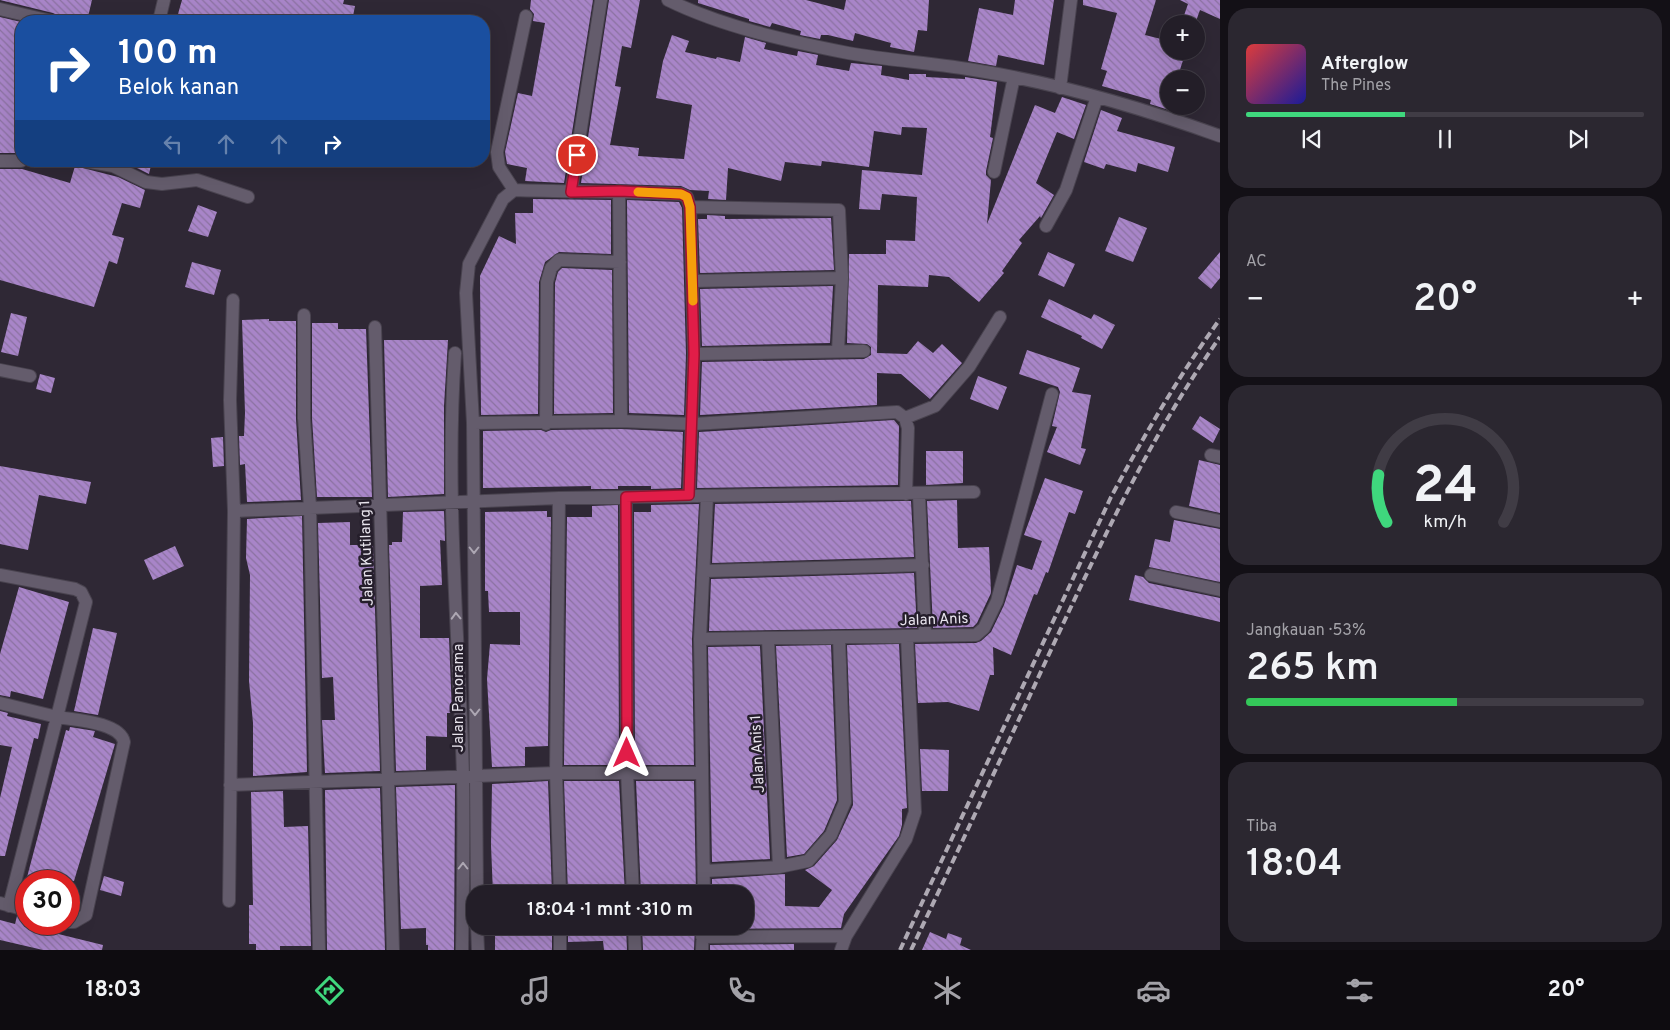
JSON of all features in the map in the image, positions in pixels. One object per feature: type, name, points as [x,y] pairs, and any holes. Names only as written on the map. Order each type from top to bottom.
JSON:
[{"type":"street","points":[[160,15],[164,0]]},
{"type":"street","points":[[571,192],[601,0]]},
{"type":"street","points":[[668,0],[717,20],[849,53],[1014,77],[1097,97],[1169,118],[1220,136]]},
{"type":"street","points":[[1060,88],[1072,0]]},
{"type":"street","points":[[0,9],[26,15]]},
{"type":"street","points":[[526,16],[497,152],[499,167],[514,190],[620,191],[681,194],[687,197],[690,207],[694,354],[689,495]]},
{"type":"street","points":[[994,172],[1014,77]]},
{"type":"street","points":[[1046,226],[1069,182],[1097,97]]},
{"type":"street","points":[[0,161],[15,161]]},
{"type":"street","points":[[120,167],[146,182],[162,184],[198,180],[248,197]]},
{"type":"street","name":"Jalan Panorama","points":[[476,885],[469,776],[474,501],[473,423],[466,293],[469,264],[502,199],[514,190]]},
{"type":"street","points":[[620,191],[621,421]]},
{"type":"street","points":[[690,207],[839,210],[842,278],[838,350]]},
{"type":"street","points":[[546,424],[547,282],[551,268],[559,260],[620,262]]},
{"type":"street","points":[[693,282],[842,278]]},
{"type":"street","points":[[229,901],[234,511],[230,400],[233,300]]},
{"type":"street","points":[[304,315],[304,418],[310,507],[319,950]]},
{"type":"street","points":[[905,418],[935,406],[968,367],[1000,317]]},
{"type":"street","name":"Jalan Kutilang 1","points":[[375,327],[393,950]]},
{"type":"street","points":[[694,354],[864,351]]},
{"type":"street","points":[[455,353],[452,400],[451,504],[469,776],[462,950]]},
{"type":"street","points":[[0,370],[30,376]]},
{"type":"street","name":"Jalan Anis","points":[[700,639],[768,640],[976,635],[992,614],[1005,575],[1052,394]]},
{"type":"street","points":[[473,423],[546,424],[621,421],[693,424],[897,412],[905,418],[908,428],[906,494]]},
{"type":"street","points":[[234,511],[310,507],[451,504],[474,501],[559,498],[689,495],[707,497],[919,495],[974,492]]},
{"type":"street","points":[[919,495],[926,635]]},
{"type":"street","points":[[626,497],[628,772],[632,885]]},
{"type":"street","points":[[704,885],[700,639],[705,571],[707,497]]},
{"type":"street","points":[[559,498],[556,773],[560,885]]},
{"type":"street","points":[[1176,512],[1220,521]]},
{"type":"street","points":[[705,571],[923,565]]},
{"type":"street","points":[[0,575],[75,589],[84,596],[86,602],[57,717],[5,904]]},
{"type":"street","points":[[1151,575],[1220,590]]},
{"type":"street","points":[[704,871],[779,867],[810,860],[831,834],[844,807],[840,637]]},
{"type":"street","points":[[841,950],[846,936],[906,839],[915,812],[907,637]]},
{"type":"street","name":"Jalan Anis 1","points":[[768,640],[779,867]]},
{"type":"street","points":[[0,703],[116,729],[123,736],[124,742],[86,915],[80,918]]},
{"type":"street","points":[[230,784],[556,773],[702,773]]},
{"type":"street","points":[[477,935],[478,950]]},
{"type":"street","points":[[560,935],[560,950]]},
{"type":"street","points":[[634,935],[635,950]]},
{"type":"street","points":[[702,938],[846,936]]},
{"type":"building","points":[[0,0],[92,0],[88,15],[57,15]]},
{"type":"building","points":[[182,0],[344,0],[343,4],[355,6],[353,15],[178,15]]},
{"type":"building","points":[[531,0],[593,0],[564,183],[525,181],[527,168],[507,164],[505,152],[518,93],[532,96],[545,23],[533,21],[534,14],[530,9]]},
{"type":"building","points":[[609,0],[640,0],[631,48],[622,46],[615,86],[621,87],[610,145],[639,148],[638,156],[684,159],[692,105],[656,98],[663,61],[672,35],[689,41],[685,52],[716,59],[717,57],[740,62],[745,37],[766,43],[764,49],[797,56],[798,51],[818,55],[816,65],[849,71],[851,63],[882,66],[881,75],[909,80],[909,74],[926,74],[926,77],[965,79],[965,77],[997,82],[990,137],[993,138],[986,171],[986,175],[991,180],[987,224],[1035,105],[1055,113],[1062,97],[1086,105],[1074,139],[1057,132],[1036,183],[1054,195],[1041,218],[1040,216],[1019,240],[1022,243],[1002,271],[1004,273],[979,302],[949,277],[929,275],[928,287],[878,285],[877,353],[907,354],[918,341],[933,353],[942,344],[962,363],[930,399],[901,374],[877,373],[877,405],[700,415],[702,362],[864,359],[871,355],[871,347],[867,344],[847,343],[849,254],[886,254],[886,240],[915,241],[917,197],[882,194],[880,210],[859,209],[862,170],[922,175],[927,128],[902,127],[901,135],[874,131],[869,167],[822,161],[821,166],[785,162],[781,181],[728,168],[726,200],[708,199],[709,191],[690,190],[681,186],[581,183]]},
{"type":"building","points":[[698,0],[806,0],[844,10],[846,0],[929,0],[927,31],[918,30],[914,52],[890,47],[891,43],[855,33],[853,41],[828,35],[821,35],[820,39],[800,35],[801,31],[772,23],[770,27],[749,21],[749,19],[698,3]]},
{"type":"building","points":[[1015,0],[1054,0],[1044,65],[998,55],[996,66],[968,61],[979,8],[1013,15]]},
{"type":"building","points":[[1083,0],[1156,0],[1145,35],[1160,39],[1160,60],[1183,60],[1180,70],[1160,70],[1160,107],[1150,104],[1151,100],[1102,86],[1107,71],[1101,69],[1117,13],[1083,5]]},
{"type":"building","points":[[1180,0],[1220,0],[1220,19],[1200,10],[1198,15],[1184,15],[1188,4]]},
{"type":"building","points":[[0,17],[15,21],[15,153],[0,153]]},
{"type":"building","points":[[1101,110],[1122,118],[1117,131],[1175,147],[1168,172],[1138,163],[1136,172],[1106,164],[1104,169],[1084,162]]},
{"type":"building","points":[[75,167],[79,167],[118,177],[145,190],[140,208],[122,203],[112,235],[124,238],[117,264],[109,261],[94,307],[0,280],[0,169],[22,169],[70,183]]},
{"type":"building","points":[[135,167],[151,167],[149,174]]},
{"type":"building","points":[[533,199],[611,200],[611,254],[559,252],[545,262],[539,282],[538,414],[481,415],[480,276],[499,236],[516,244],[515,213],[533,213]]},
{"type":"building","points":[[627,200],[679,202],[682,208],[686,354],[684,415],[629,413]]},
{"type":"building","points":[[198,205],[217,212],[208,237],[188,231]]},
{"type":"building","points":[[707,215],[725,216],[725,219],[831,218],[834,270],[700,273],[698,219],[707,219]]},
{"type":"building","points":[[1119,217],[1147,228],[1133,262],[1105,251]]},
{"type":"building","points":[[1048,252],[1075,264],[1064,287],[1038,275]]},
{"type":"building","points":[[1220,252],[1220,278],[1211,289],[1198,278]]},
{"type":"building","points":[[192,262],[221,270],[214,295],[185,287]]},
{"type":"building","points":[[562,268],[612,270],[613,413],[554,414],[555,283],[558,272]]},
{"type":"building","points":[[833,286],[830,343],[702,346],[700,289]]},
{"type":"building","points":[[1049,299],[1091,319],[1094,314],[1115,325],[1102,349],[1081,338],[1082,336],[1041,317]]},
{"type":"building","points":[[11,313],[27,317],[18,356],[1,352]]},
{"type":"building","points":[[269,319],[269,321],[296,321],[296,419],[301,500],[247,502],[245,464],[240,465],[239,436],[244,436],[245,413],[242,320]]},
{"type":"building","points":[[312,323],[338,323],[338,329],[366,329],[372,497],[317,497],[312,418]]},
{"type":"building","points":[[384,340],[448,340],[444,406],[444,494],[388,497]]},
{"type":"building","points":[[1027,350],[1080,368],[1072,392],[1091,395],[1081,448],[1086,449],[1080,465],[1047,452],[1057,427],[1052,426],[1060,392],[1058,387],[1019,374]]},
{"type":"building","points":[[40,374],[55,378],[51,393],[36,389]]},
{"type":"building","points":[[978,376],[1007,387],[998,410],[970,399]]},
{"type":"building","points":[[1200,416],[1220,429],[1213,443],[1192,429]]},
{"type":"building","points":[[894,420],[899,426],[898,485],[697,488],[699,432]]},
{"type":"building","points":[[621,429],[683,432],[681,488],[651,489],[651,486],[618,486],[618,489],[591,489],[591,486],[483,488],[483,431],[541,430],[546,432],[551,430]]},
{"type":"building","points":[[223,437],[224,466],[213,467],[211,438]]},
{"type":"building","points":[[926,451],[963,451],[963,483],[926,485]]},
{"type":"building","points":[[1199,460],[1220,465],[1220,513],[1189,506]]},
{"type":"building","points":[[0,466],[91,482],[86,504],[39,495],[28,550],[0,544]]},
{"type":"building","points":[[1045,478],[1083,491],[1075,514],[1069,512],[1048,573],[1046,572],[1037,595],[1034,594],[1011,655],[993,647],[994,675],[990,675],[979,711],[948,702],[918,703],[915,644],[976,643],[981,641],[991,632],[1004,605],[1017,565],[1032,570],[1042,541],[1024,535]]},
{"type":"building","points":[[957,500],[958,548],[989,547],[991,593],[977,623],[973,627],[933,628],[927,501]]},
{"type":"building","points":[[911,501],[914,557],[712,563],[715,504]]},
{"type":"building","points":[[699,504],[692,639],[694,765],[635,765],[634,512],[651,512],[651,505]]},
{"type":"building","points":[[618,505],[619,765],[564,765],[567,517],[592,517],[592,506]]},
{"type":"building","points":[[444,511],[445,541],[440,540],[442,585],[420,586],[420,638],[449,638],[452,713],[447,713],[447,737],[426,736],[426,770],[396,771],[389,545],[392,545],[392,542],[402,542],[403,512]]},
{"type":"building","points":[[547,511],[547,517],[551,517],[548,746],[525,747],[525,766],[492,767],[487,679],[490,644],[520,645],[520,612],[489,612],[488,591],[485,591],[485,512]]},
{"type":"building","points":[[302,516],[307,772],[253,776],[253,723],[249,681],[250,575],[246,558],[247,519]]},
{"type":"building","points":[[1174,520],[1220,529],[1220,582],[1149,567],[1155,539],[1170,542]]},
{"type":"building","points":[[350,522],[350,545],[373,545],[380,771],[325,773],[322,720],[335,720],[333,677],[322,678],[318,523]]},
{"type":"building","points":[[175,546],[184,566],[153,580],[144,560]]},
{"type":"building","points":[[914,573],[917,628],[709,631],[711,579]]},
{"type":"building","points":[[1135,575],[1143,577],[1149,583],[1220,598],[1220,622],[1129,600]]},
{"type":"building","points":[[19,587],[69,602],[43,699],[11,691],[10,697],[0,695],[0,654]]},
{"type":"building","points":[[93,628],[117,633],[98,715],[74,711]]},
{"type":"building","points":[[899,644],[907,808],[902,809],[902,825],[899,836],[844,914],[841,928],[754,929],[754,885],[712,885],[712,879],[785,874],[785,906],[819,907],[832,890],[805,870],[814,866],[837,840],[853,805],[847,645]]},
{"type":"building","points":[[831,645],[837,800],[824,831],[804,854],[787,857],[776,646]]},
{"type":"building","points":[[760,646],[770,859],[712,862],[708,647]]},
{"type":"building","points":[[0,711],[8,713],[7,716],[41,724],[38,739],[34,738],[5,856],[0,856],[0,798],[12,747],[0,745]]},
{"type":"building","points":[[70,727],[95,731],[93,737],[115,744],[77,870],[29,870],[66,730],[69,731]]},
{"type":"building","points":[[920,749],[949,750],[948,791],[922,791]]},
{"type":"building","points":[[548,781],[552,885],[493,885],[492,784]]},
{"type":"building","points":[[564,781],[619,781],[625,885],[568,885]]},
{"type":"building","points":[[636,781],[694,781],[696,885],[641,885]]},
{"type":"building","points":[[455,785],[454,950],[428,950],[428,945],[426,945],[426,928],[401,929],[396,787]]},
{"type":"building","points":[[380,788],[385,950],[327,950],[325,790]]},
{"type":"building","points":[[283,791],[284,827],[308,826],[311,946],[280,946],[280,950],[256,950],[256,944],[249,944],[249,905],[253,905],[251,792]]},
{"type":"building","points":[[104,876],[124,882],[121,896],[100,890]]},
{"type":"building","points":[[0,920],[15,924],[15,935],[62,935],[103,945],[102,950],[43,950],[0,940]]},
{"type":"building","points":[[930,932],[946,939],[948,933],[962,938],[960,945],[971,950],[922,950]]},
{"type":"building","points":[[495,935],[552,935],[552,950],[495,950]]},
{"type":"building","points":[[568,935],[626,935],[627,950],[604,950],[603,941],[568,942]]},
{"type":"building","points":[[642,935],[695,935],[694,950],[643,950]]},
{"type":"building","points":[[794,944],[794,950],[710,950],[710,945]]},
{"type":"railway","points":[[900,950],[1111,497],[1162,406],[1220,319]]},
{"type":"railway","points":[[911,950],[1074,600],[1131,484],[1173,410],[1220,337]]},
{"type":"slow traffic","points":[[638,192],[681,194],[687,197],[690,207],[693,301]]},
{"type":"route","points":[[577,155],[571,192],[620,191],[681,194],[687,197],[690,207],[694,354],[689,495],[626,497],[627,753]]}]
